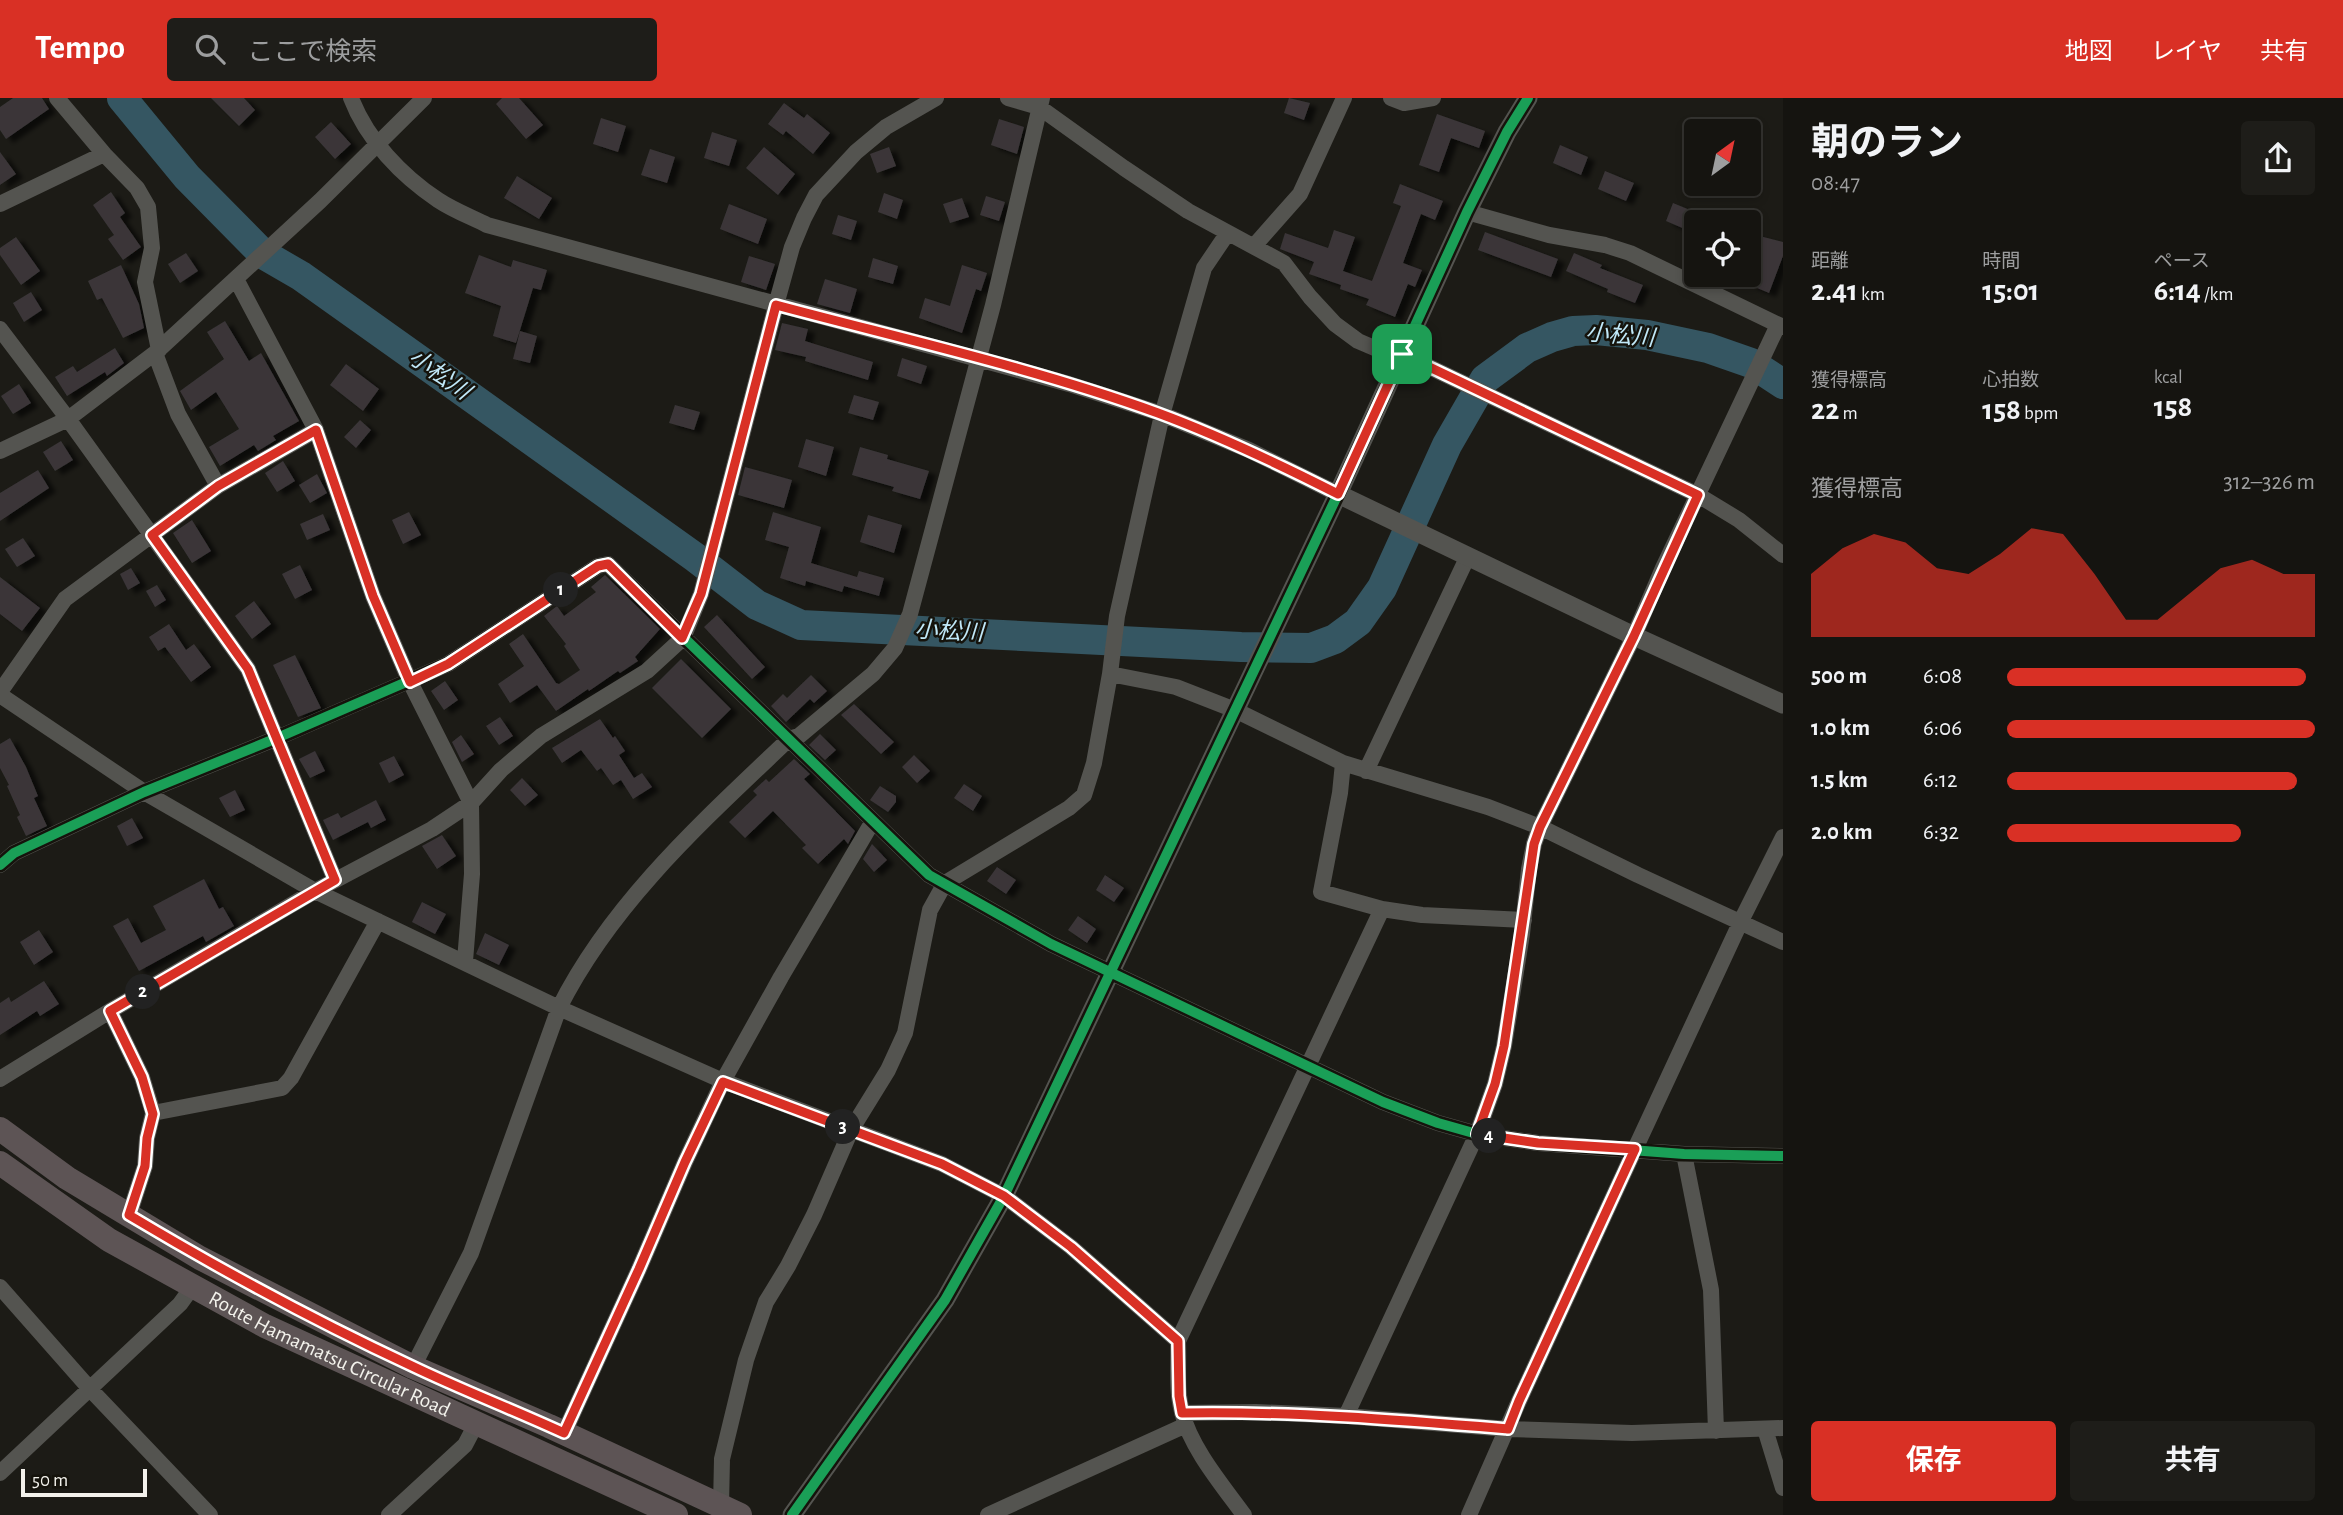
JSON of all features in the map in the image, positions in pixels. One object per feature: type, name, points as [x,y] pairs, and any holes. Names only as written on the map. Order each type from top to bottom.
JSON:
[{"type":"main road","name":"Route Hamamatsu Circular Road","points":[[0,1129],[67,1178],[200,1258],[413,1367],[564,1433],[731,1511]]},
{"type":"main road","name":"Route Hamamatsu Circular Road","points":[[0,1163],[109,1240],[265,1326],[676,1515]]},
{"type":"street","points":[[57,98],[137,188],[148,208],[152,248],[145,282],[157,352],[178,414],[218,486]]},
{"type":"street","points":[[351,98],[378,145],[399,169],[439,200],[487,225],[977,358],[1069,384],[1162,415],[1249,450],[1634,636],[1783,704]]},
{"type":"street","points":[[0,451],[68,419],[157,352],[283,236],[424,98]]},
{"type":"street","points":[[1008,98],[1040,102],[1124,168],[1188,211],[1284,263],[1335,324],[1358,341],[1401,356],[1463,384],[1698,495],[1739,520],[1783,555]]},
{"type":"street","points":[[1254,246],[1300,194],[1343,98]]},
{"type":"street","points":[[1391,98],[1404,103],[1433,98]]},
{"type":"street","points":[[792,1515],[945,1300],[1004,1196],[1338,494],[1467,212],[1507,132],[1528,98]]},
{"type":"street","points":[[0,1079],[315,891],[432,829],[471,803],[501,770],[541,736],[647,671],[682,638],[701,594],[792,247],[816,195],[856,152],[886,127],[928,100]]},
{"type":"street","points":[[413,1367],[471,1253],[559,1008],[577,973],[623,908],[724,801],[789,738],[800,736],[873,674],[895,648],[910,614],[993,305],[1040,102]]},
{"type":"street","points":[[0,204],[104,154]]},
{"type":"street","points":[[1346,1416],[1477,1134],[1495,1084],[1504,1046],[1524,920],[1529,869],[1540,827],[1634,636],[1765,349],[1781,326],[1630,253],[1605,245],[1549,235],[1467,212]]},
{"type":"street","points":[[731,1511],[722,1459],[746,1360],[766,1303],[814,1215],[851,1130],[888,1070],[905,1033],[930,910],[945,883],[1069,808],[1084,795],[1094,763],[1116,624],[1162,415],[1204,268],[1227,234]]},
{"type":"street","points":[[236,279],[316,430],[373,596],[410,682],[471,803],[472,874],[465,961]]},
{"type":"street","points":[[0,328],[248,669],[335,880]]},
{"type":"street","points":[[316,430],[218,486],[65,599],[0,694],[144,792],[315,891],[559,1008],[723,1082],[942,1164],[1004,1196],[1071,1247],[1178,1341]]},
{"type":"street","points":[[1366,771],[1468,556]]},
{"type":"street","points":[[0,866],[14,853],[144,792],[448,664],[598,566],[608,564],[929,875],[1051,944],[1384,1102],[1438,1123],[1477,1134],[1538,1143],[1684,1154],[1783,1156]]},
{"type":"street","points":[[1111,666],[1235,710],[1343,763],[1489,807],[1540,827],[1783,942]]},
{"type":"street","points":[[1343,763],[1321,892],[1382,909],[1422,915],[1524,920]]},
{"type":"street","points":[[564,1433],[679,1174],[723,1082],[781,976],[873,821]]},
{"type":"street","points":[[1469,1515],[1635,1149],[1783,837]]},
{"type":"street","points":[[1244,1515],[1217,1479],[1184,1419],[1179,1396],[1178,1341],[1382,909]]},
{"type":"street","points":[[153,1114],[282,1088],[291,1078],[378,921]]},
{"type":"street","points":[[110,1011],[142,1077],[153,1114],[147,1138],[145,1166],[129,1215]]},
{"type":"street","points":[[1684,1154],[1711,1290],[1717,1431]]},
{"type":"street","points":[[0,1473],[180,1304],[193,1286]]},
{"type":"street","points":[[0,1287],[90,1389],[210,1515]]},
{"type":"street","points":[[988,1515],[1184,1419],[1256,1412],[1508,1429],[1632,1433],[1783,1428]]},
{"type":"street","points":[[389,1515],[466,1446],[476,1424]]},
{"type":"street","points":[[1765,1429],[1783,1488]]},
{"type":"building","points":[[13,98],[42,98],[49,109],[6,139],[0,130],[0,107]]},
{"type":"building","points":[[211,98],[244,98],[255,110],[239,126]]},
{"type":"building","points":[[502,98],[519,98],[543,125],[526,139],[496,104]]},
{"type":"building","points":[[1289,98],[1310,103],[1304,120],[1284,113]]},
{"type":"building","points":[[784,103],[804,118],[807,114],[830,133],[813,154],[786,131],[783,135],[768,124]]},
{"type":"building","points":[[1437,114],[1485,131],[1479,148],[1451,138],[1439,172],[1419,165]]},
{"type":"building","points":[[601,118],[626,126],[618,152],[593,144]]},
{"type":"building","points":[[999,119],[1024,127],[1017,154],[991,145]]},
{"type":"building","points":[[331,122],[351,144],[335,159],[315,137]]},
{"type":"building","points":[[712,132],[737,140],[729,166],[704,158]]},
{"type":"building","points":[[1560,145],[1588,157],[1581,175],[1553,163]]},
{"type":"building","points":[[764,147],[795,174],[778,195],[746,168]]},
{"type":"building","points":[[889,147],[896,166],[877,173],[870,154]]},
{"type":"building","points":[[650,149],[675,157],[667,183],[641,175]]},
{"type":"building","points":[[0,152],[16,174],[0,185]]},
{"type":"building","points":[[1605,171],[1634,183],[1626,201],[1598,189]]},
{"type":"building","points":[[517,176],[552,198],[539,219],[504,198]]},
{"type":"building","points":[[1400,184],[1443,201],[1435,220],[1421,214],[1403,263],[1422,270],[1415,287],[1408,284],[1395,317],[1366,305],[1369,299],[1340,289],[1341,285],[1309,274],[1314,262],[1280,249],[1285,233],[1328,248],[1334,230],[1355,237],[1343,271],[1372,281],[1401,206],[1393,203]]},
{"type":"building","points":[[111,192],[125,213],[120,217],[141,247],[123,260],[108,239],[114,235],[93,205]]},
{"type":"building","points":[[884,193],[903,200],[897,219],[878,212]]},
{"type":"building","points":[[986,196],[1005,202],[999,221],[980,215]]},
{"type":"building","points":[[962,198],[969,217],[950,223],[943,204]]},
{"type":"building","points":[[1673,203],[1690,210],[1684,210],[1684,229],[1666,221]]},
{"type":"building","points":[[729,204],[767,219],[758,244],[720,229]]},
{"type":"building","points":[[838,215],[857,221],[851,240],[832,234]]},
{"type":"building","points":[[1485,232],[1558,259],[1551,277],[1478,250]]},
{"type":"building","points":[[1761,236],[1783,242],[1783,256],[1769,293],[1755,287],[1761,287]]},
{"type":"building","points":[[16,237],[40,271],[21,285],[0,255],[0,248]]},
{"type":"building","points":[[186,253],[198,271],[180,283],[168,264]]},
{"type":"building","points":[[1574,253],[1602,265],[1600,268],[1643,285],[1635,303],[1566,271]]},
{"type":"building","points":[[479,255],[511,267],[513,260],[547,270],[541,290],[533,288],[516,343],[493,336],[501,306],[465,293]]},
{"type":"building","points":[[749,256],[775,264],[766,290],[741,282]]},
{"type":"building","points":[[873,258],[898,266],[893,284],[868,277]]},
{"type":"building","points":[[121,265],[139,304],[144,328],[123,338],[102,298],[97,300],[88,281]]},
{"type":"building","points":[[962,265],[987,273],[981,291],[976,289],[962,333],[919,318],[925,298],[950,306]]},
{"type":"building","points":[[825,279],[857,289],[850,313],[817,304]]},
{"type":"building","points":[[31,292],[42,310],[24,322],[13,303]]},
{"type":"building","points":[[225,321],[249,361],[261,353],[299,421],[273,436],[276,440],[258,451],[254,445],[220,466],[209,447],[239,429],[216,392],[191,410],[180,391],[224,359],[207,332]]},
{"type":"building","points":[[782,323],[808,329],[805,341],[873,362],[868,380],[805,361],[806,357],[775,350]]},
{"type":"building","points":[[520,331],[537,336],[530,363],[513,359]]},
{"type":"building","points":[[115,348],[124,363],[107,376],[105,372],[67,396],[55,377],[73,366],[77,372]]},
{"type":"building","points":[[902,358],[927,366],[921,384],[897,376]]},
{"type":"building","points":[[346,364],[379,389],[363,411],[330,385]]},
{"type":"building","points":[[19,384],[31,403],[13,414],[1,396]]},
{"type":"building","points":[[854,395],[879,402],[873,420],[848,413]]},
{"type":"building","points":[[675,405],[700,412],[694,430],[669,423]]},
{"type":"building","points":[[360,420],[371,430],[356,448],[344,437]]},
{"type":"building","points":[[806,439],[834,447],[826,476],[798,467]]},
{"type":"building","points":[[61,441],[73,460],[55,471],[43,452]]},
{"type":"building","points":[[860,447],[888,455],[887,459],[929,471],[920,499],[892,491],[894,487],[852,475]]},
{"type":"building","points":[[283,461],[295,481],[277,492],[265,473]]},
{"type":"building","points":[[745,467],[792,480],[784,508],[738,495]]},
{"type":"building","points":[[38,470],[49,488],[0,521],[0,493]]},
{"type":"building","points":[[317,474],[327,493],[310,503],[299,485]]},
{"type":"building","points":[[409,512],[421,535],[403,544],[392,520]]},
{"type":"building","points":[[773,512],[821,527],[811,563],[857,577],[859,571],[884,578],[879,596],[844,586],[842,592],[806,581],[805,586],[780,578],[789,547],[765,540]]},
{"type":"building","points":[[323,514],[330,530],[307,540],[300,524]]},
{"type":"building","points":[[868,515],[902,525],[894,553],[860,542]]},
{"type":"building","points":[[192,520],[211,551],[192,563],[173,533]]},
{"type":"building","points":[[23,538],[35,556],[17,567],[5,549]]},
{"type":"building","points":[[300,565],[312,590],[295,599],[282,574]]},
{"type":"building","points":[[131,568],[140,583],[128,590],[120,574]]},
{"type":"building","points":[[605,575],[660,629],[635,657],[638,661],[589,691],[588,689],[556,711],[537,685],[510,703],[498,684],[524,666],[509,644],[523,634],[556,683],[559,684],[580,670],[564,646],[566,644],[544,616],[557,606],[564,616],[596,592],[591,587]]},
{"type":"building","points":[[0,577],[40,608],[22,631],[0,614]]},
{"type":"building","points":[[157,585],[166,600],[155,607],[146,591]]},
{"type":"building","points":[[254,601],[271,624],[252,639],[235,616]]},
{"type":"building","points":[[717,615],[765,667],[752,679],[704,627]]},
{"type":"building","points":[[169,624],[186,650],[194,644],[211,667],[191,682],[165,647],[158,651],[149,637]]},
{"type":"building","points":[[295,655],[321,708],[298,717],[273,665]]},
{"type":"building","points":[[681,659],[731,709],[702,738],[652,688]]},
{"type":"building","points":[[811,675],[827,691],[814,703],[810,699],[786,722],[771,706],[783,694],[787,698]]},
{"type":"building","points":[[445,681],[458,700],[444,710],[431,691]]},
{"type":"building","points":[[854,704],[894,742],[881,754],[841,715]]},
{"type":"building","points":[[500,717],[513,736],[499,745],[486,726]]},
{"type":"building","points":[[600,719],[625,751],[619,755],[634,778],[642,773],[652,787],[633,799],[621,780],[613,785],[601,768],[597,771],[581,750],[562,763],[552,748]]},
{"type":"building","points":[[820,734],[836,750],[825,760],[809,745]]},
{"type":"building","points":[[461,735],[474,754],[462,762],[452,742]]},
{"type":"building","points":[[10,738],[26,767],[38,796],[34,798],[47,826],[26,836],[17,817],[20,815],[7,786],[9,785],[0,768],[0,744]]},
{"type":"building","points":[[315,751],[325,771],[310,778],[299,759]]},
{"type":"building","points":[[914,755],[930,771],[917,783],[902,767]]},
{"type":"building","points":[[394,756],[404,775],[389,783],[379,763]]},
{"type":"building","points":[[794,759],[810,774],[804,779],[855,831],[848,844],[844,839],[818,864],[802,848],[806,845],[773,811],[745,838],[729,822],[757,795],[753,791],[766,779],[769,782]]},
{"type":"building","points":[[522,778],[538,795],[525,806],[510,790]]},
{"type":"building","points":[[964,784],[982,796],[973,811],[954,798]]},
{"type":"building","points":[[880,786],[896,796],[896,802],[888,812],[870,800]]},
{"type":"building","points":[[235,790],[245,810],[230,817],[219,798]]},
{"type":"building","points":[[376,800],[386,820],[371,828],[368,822],[333,840],[323,820],[338,813],[341,818]]},
{"type":"building","points":[[132,818],[143,838],[127,846],[117,826]]},
{"type":"building","points":[[442,835],[456,856],[437,869],[422,846]]},
{"type":"building","points":[[872,844],[887,860],[874,872],[863,859]]},
{"type":"building","points":[[997,867],[1016,880],[1006,894],[987,881]]},
{"type":"building","points":[[1105,875],[1124,888],[1114,902],[1096,890]]},
{"type":"building","points":[[204,879],[219,909],[223,907],[234,926],[206,942],[203,936],[139,971],[113,926],[128,918],[141,943],[166,930],[153,906]]},
{"type":"building","points":[[422,902],[446,914],[435,934],[412,922]]},
{"type":"building","points":[[1078,916],[1096,929],[1087,943],[1068,930]]},
{"type":"building","points":[[39,930],[53,952],[34,965],[20,942]]},
{"type":"building","points":[[485,933],[509,945],[499,965],[476,954]]},
{"type":"building","points":[[44,981],[59,1004],[40,1016],[37,1011],[0,1035],[0,1003],[9,997],[11,1002]]},
{"type":"waterway","name":"小松川","points":[[122,98],[187,177],[263,254],[301,276],[696,558],[757,605],[801,625],[1241,647],[1311,648],[1335,639],[1358,622],[1382,588],[1447,445],[1485,379],[1527,348],[1573,331],[1596,330],[1647,335],[1708,348],[1751,363],[1783,384]]},
{"type":"cycle path","points":[[792,1515],[945,1300],[1004,1196],[1338,494],[1467,212],[1507,132],[1528,98]]},
{"type":"cycle path","points":[[0,865],[14,853],[144,792],[448,664],[598,566],[608,564],[929,875],[1051,944],[1383,1102],[1438,1123],[1477,1134],[1538,1143],[1684,1154],[1783,1156]]},
{"type":"route","points":[[776,305],[1069,384],[1159,414],[1249,450],[1338,494],[1402,354],[1698,495],[1534,844],[1504,1046],[1495,1084],[1477,1134],[1538,1143],[1635,1149],[1508,1429],[1346,1416],[1256,1412],[1182,1413],[1178,1341],[1071,1247],[1004,1196],[942,1164],[723,1082],[564,1433],[381,1351],[200,1258],[129,1215],[145,1166],[147,1138],[153,1114],[142,1077],[110,1011],[335,880],[248,669],[152,535],[218,486],[316,430],[373,596],[410,682],[448,664],[598,566],[608,564],[682,638],[701,594],[776,305]]}]
